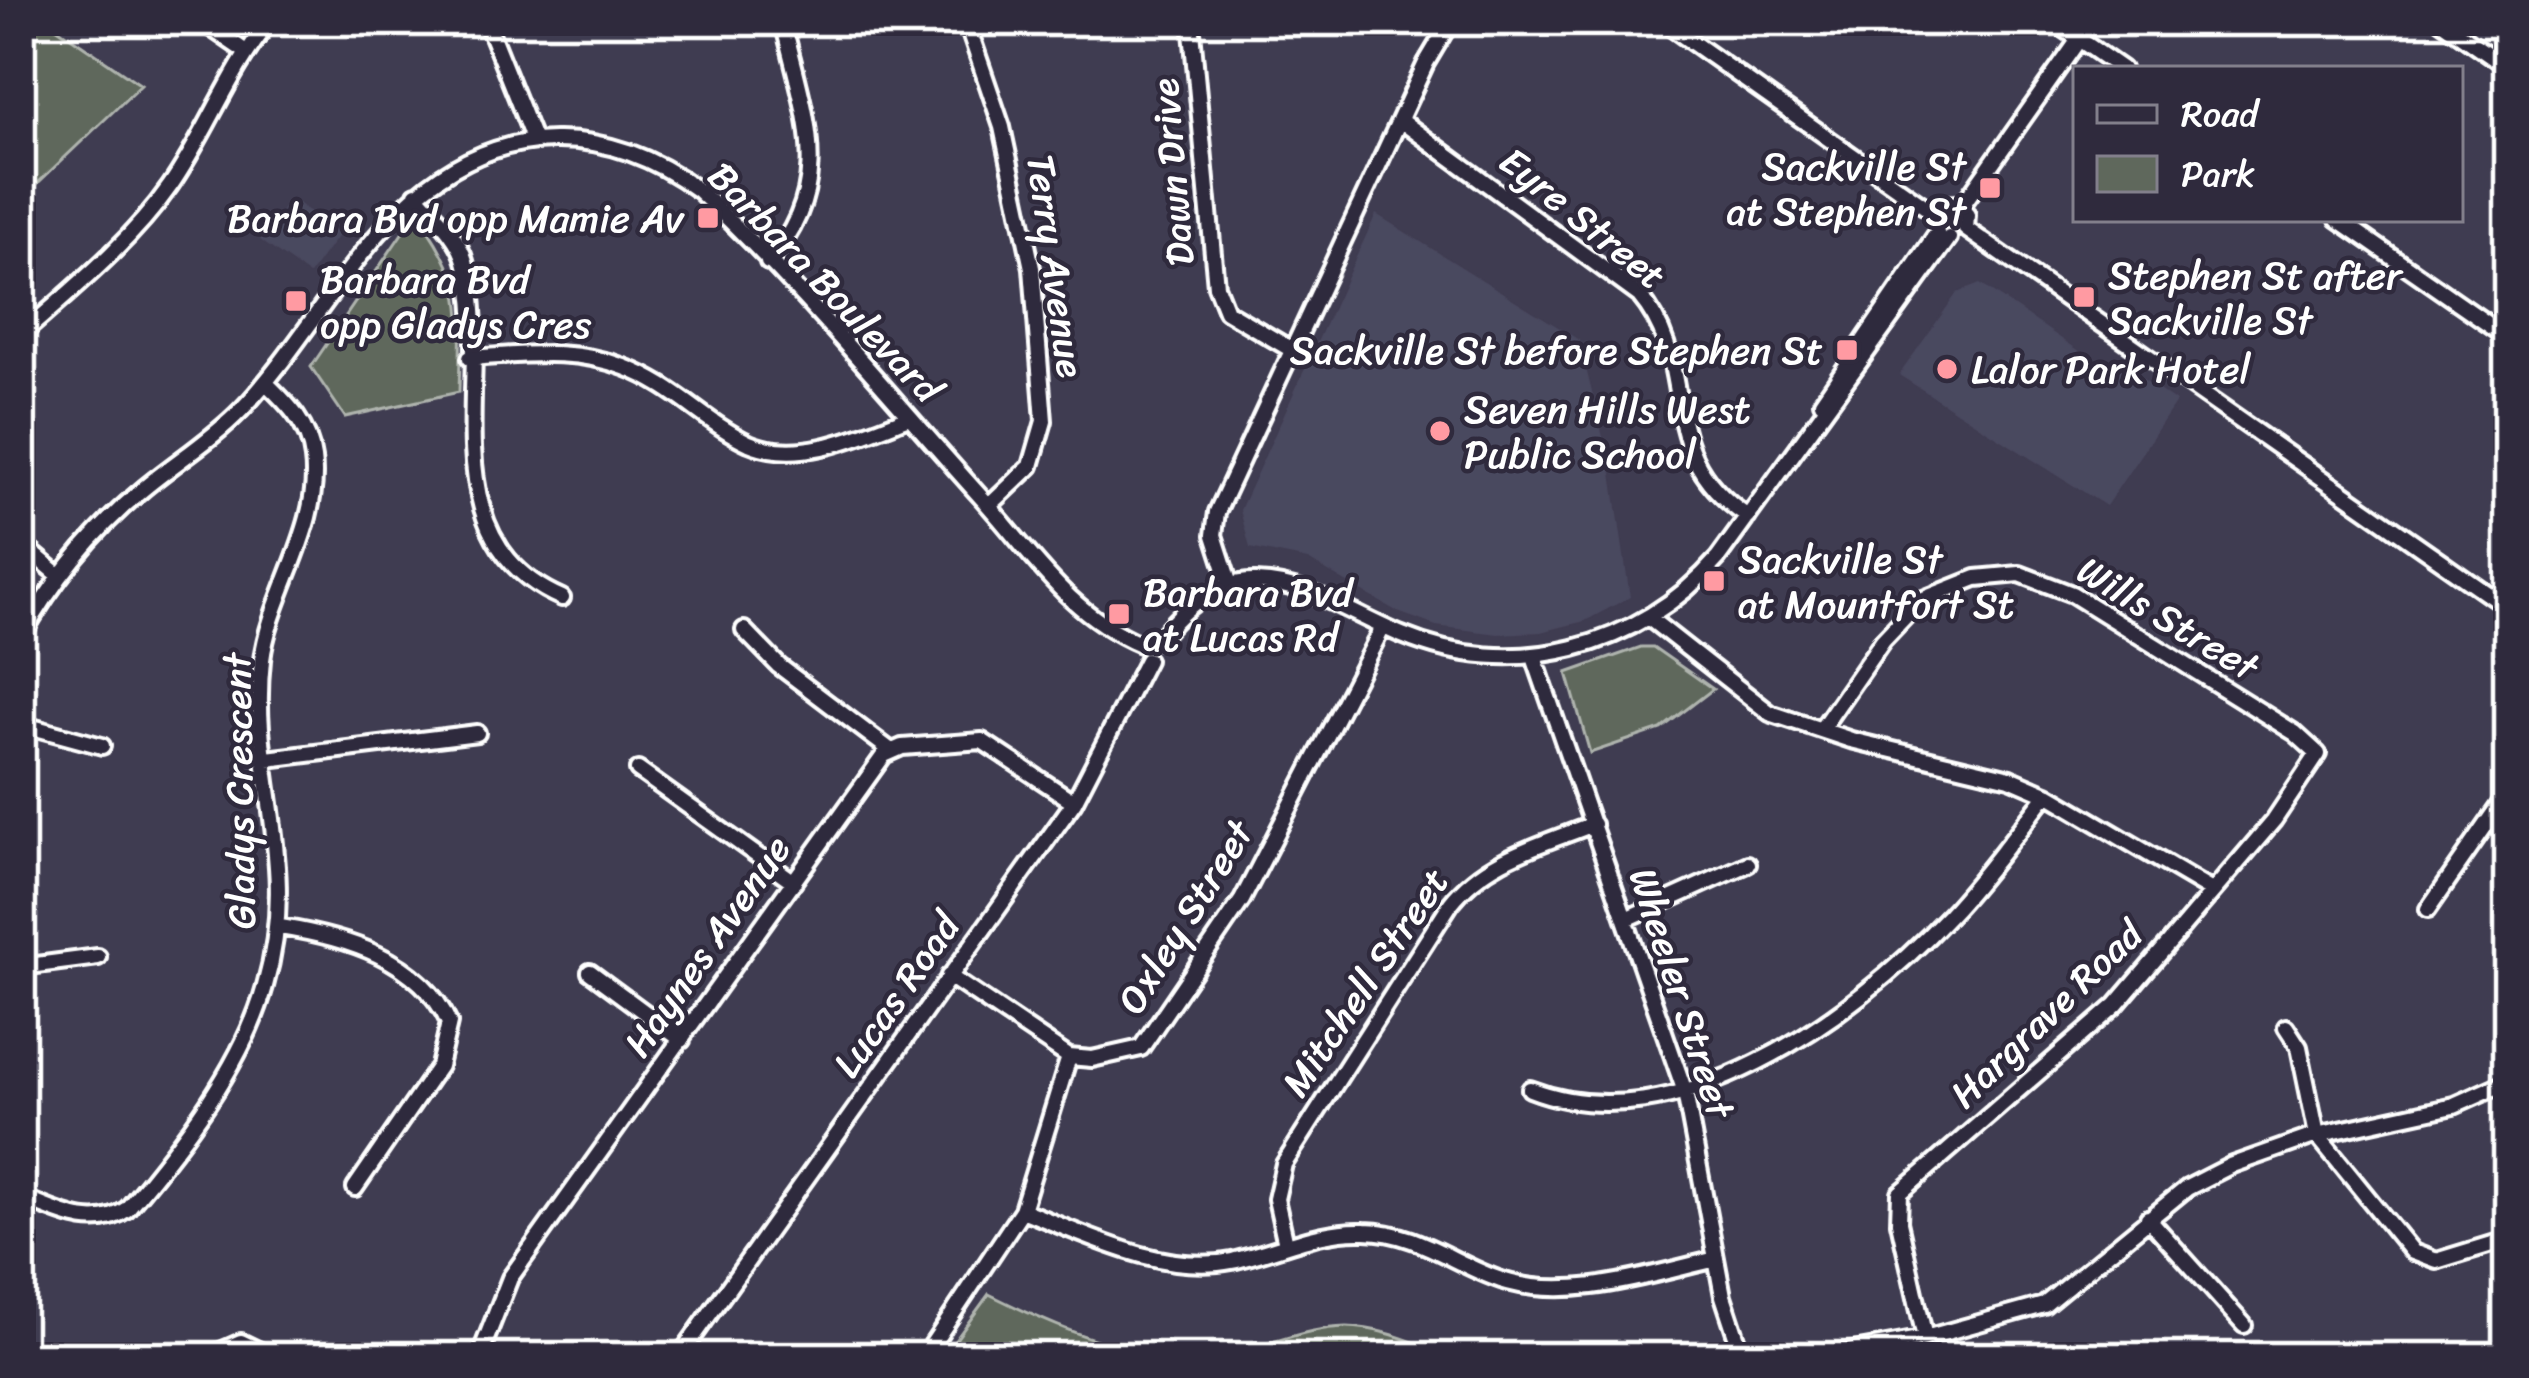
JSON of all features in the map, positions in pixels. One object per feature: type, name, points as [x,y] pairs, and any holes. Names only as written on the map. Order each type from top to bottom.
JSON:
[{"type":"street","points":[[201,21],[246,52]]},
{"type":"street","points":[[21,335],[156,206],[189,158],[246,52],[270,21]]},
{"type":"street","points":[[486,21],[534,141]]},
{"type":"street","points":[[768,262],[799,221],[812,176],[783,21]]},
{"type":"street","name":"Terry Avenue","points":[[966,21],[1003,127],[1032,268],[1044,421],[1031,466],[989,506]]},
{"type":"street","name":"Dawn Drive","points":[[1191,21],[1216,286],[1226,311],[1292,350]]},
{"type":"street","points":[[1230,585],[1214,535],[1217,512],[1451,21]]},
{"type":"street","points":[[1662,21],[1934,213],[1943,235]]},
{"type":"street","points":[[2054,21],[2118,66]]},
{"type":"street","points":[[2092,21],[1961,206],[1966,229],[2508,608]]},
{"type":"street","points":[[2442,21],[2508,67]]},
{"type":"street","name":"Eyre Street","points":[[1400,120],[1639,295],[1661,329],[1695,468],[1712,490],[1748,517]]},
{"type":"street","name":"Barbara Boulevard","points":[[21,638],[60,575],[110,519],[236,415],[266,383],[391,219],[416,194],[474,156],[534,141],[598,143],[664,167],[698,190],[1081,611],[1140,644]]},
{"type":"street","points":[[416,194],[464,256],[472,294],[470,430],[479,498],[493,531],[527,578],[562,598]]},
{"type":"street","points":[[1934,213],[1946,203],[1961,206]]},
{"type":"street","points":[[2342,222],[2508,338]]},
{"type":"street","points":[[1147,660],[1140,644],[1148,638],[1158,640],[1194,602],[1230,585],[1255,582],[1303,590],[1450,651],[1534,656],[1595,643],[1649,618],[1693,586],[1748,517],[1943,235],[1966,229]]},
{"type":"street","points":[[470,358],[567,352],[619,364],[669,385],[751,444],[791,450],[845,442],[909,417]]},
{"type":"street","name":"Gladys Crescent","points":[[21,1198],[84,1220],[108,1221],[127,1209],[248,1034],[280,927],[277,827],[267,759],[262,659],[307,510],[314,462],[302,422],[266,383]]},
{"type":"street","points":[[21,543],[60,575]]},
{"type":"street","name":"Wills Street","points":[[1822,728],[1883,640],[1922,600],[1976,578],[2020,574],[2072,594],[2295,734],[2318,754]]},
{"type":"street","points":[[1649,618],[1770,713],[1851,740],[2009,778],[2048,794],[2212,891]]},
{"type":"street","name":"Oxley Street","points":[[1069,1057],[1092,1059],[1141,1048],[1242,900],[1383,627]]},
{"type":"street","points":[[744,630],[779,665],[890,751],[982,741],[1074,802]]},
{"type":"street","name":"Lucas Road","points":[[679,1357],[1074,802],[1147,660],[1160,654],[1158,640]]},
{"type":"street","name":"Wheeler Street","points":[[1534,656],[1685,1092],[1716,1259],[1743,1357]]},
{"type":"street","points":[[21,724],[102,746]]},
{"type":"street","points":[[267,759],[477,734]]},
{"type":"street","name":"Haynes Avenue","points":[[479,1357],[510,1279],[890,751]]},
{"type":"street","name":"Hargrave Road","points":[[1925,1338],[1899,1222],[1900,1193],[2116,1005],[2274,820],[2318,754]]},
{"type":"street","points":[[638,770],[794,881]]},
{"type":"street","points":[[1530,1089],[1565,1102],[1609,1106],[1685,1092],[1784,1046],[1860,997],[1948,916],[2048,794]]},
{"type":"street","points":[[2428,909],[2508,794]]},
{"type":"street","name":"Mitchell Street","points":[[1286,1244],[1276,1199],[1284,1163],[1451,903],[1482,870],[1592,824]]},
{"type":"street","points":[[1626,919],[1748,864]]},
{"type":"street","points":[[280,927],[337,937],[378,954],[435,998],[449,1023],[440,1066],[355,1188]]},
{"type":"street","points":[[21,967],[98,957]]},
{"type":"street","points":[[590,972],[682,1040]]},
{"type":"street","points":[[924,1357],[1022,1210],[1069,1057],[949,976]]},
{"type":"street","points":[[2286,1027],[2299,1047],[2317,1135],[2422,1259],[2436,1261],[2508,1239]]},
{"type":"street","points":[[1820,1357],[1925,1338],[2044,1304],[2187,1188],[2232,1165],[2317,1135],[2454,1105],[2508,1082]]},
{"type":"street","points":[[1022,1210],[1178,1262],[1232,1261],[1340,1231],[1394,1234],[1497,1279],[1557,1289],[1716,1259]]},
{"type":"street","points":[[2148,1218],[2244,1325]]},
{"type":"street","points":[[207,1357],[241,1342],[272,1357]]},
{"type":"street","points":[[1743,1357],[1753,1357]]},
{"type":"shaded area","points":[[291,198],[339,234],[309,275],[260,240]]},
{"type":"shaded area","name":"Seven Hills West Public School","points":[[1376,214],[1579,340],[1612,473],[1630,597],[1585,621],[1541,632],[1498,634],[1436,626],[1398,612],[1308,560],[1250,548],[1240,510]]},
{"type":"shaded area","points":[[1980,284],[2108,370],[2116,360],[2176,402],[2106,506],[1899,375],[1957,293]]},
{"type":"green space","points":[[21,21],[47,21],[141,85],[21,199]]},
{"type":"green space","points":[[416,213],[445,259],[458,298],[459,392],[345,417],[311,367]]},
{"type":"green space","points":[[1653,647],[1713,689],[1661,729],[1590,753],[1567,673]]},
{"type":"green space","points":[[989,1294],[1082,1335],[1156,1353],[1227,1353],[1346,1327],[1387,1333],[1453,1357],[943,1357]]},
{"type":"place","name":"Sackville St at Stephen St","points":[[1990,188]]},
{"type":"place","name":"Barbara Bvd opp Mamie Av","points":[[708,218]]},
{"type":"place","name":"Stephen St after Sackville St","points":[[2084,297]]},
{"type":"place","name":"Barbara Bvd opp Gladys Cres","points":[[296,301]]},
{"type":"place","name":"Sackville St before Stephen St","points":[[1847,350]]},
{"type":"place","name":"Lalor Park Hotel","points":[[1947,369]]},
{"type":"place","name":"Seven Hills West Public School","points":[[1440,431]]},
{"type":"place","name":"Sackville St at Mountfort St","points":[[1714,581]]},
{"type":"place","name":"Barbara Bvd at Lucas Rd","points":[[1119,614]]}]
